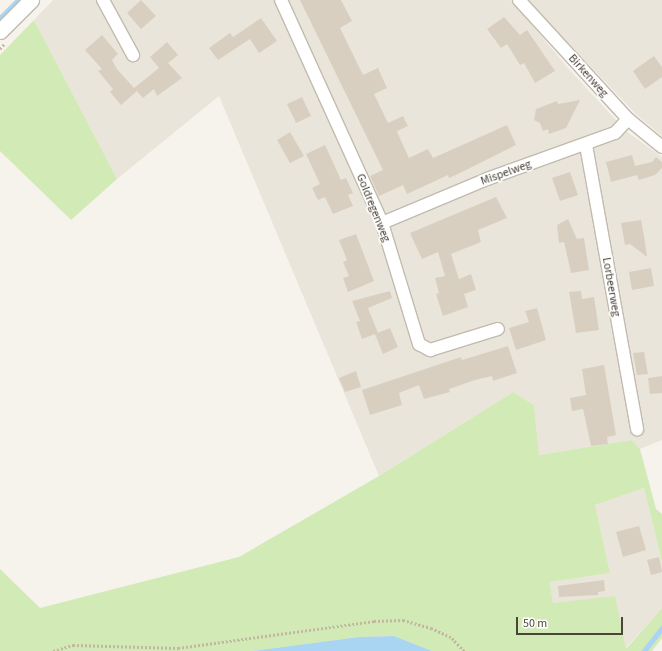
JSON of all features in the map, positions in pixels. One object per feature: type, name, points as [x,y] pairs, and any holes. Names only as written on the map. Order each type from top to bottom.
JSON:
[{"type":"street","points":[[0,31],[31,0]]},
{"type":"street","points":[[103,0],[133,55]]},
{"type":"street","name":"Goldregenweg","points":[[281,0],[382,224],[422,348],[430,350],[498,329]]},
{"type":"street","name":"Birkenweg","points":[[519,0],[628,119],[662,147]]},
{"type":"street","name":"Mispelweg","points":[[382,224],[487,179],[586,145],[615,133],[628,119]]},
{"type":"street","name":"Lorbeerweg","points":[[586,145],[637,430]]},
{"type":"path","points":[[53,651],[73,645],[178,648],[374,621],[403,620],[431,628],[452,638],[464,651]]},
{"type":"shaded area","points":[[53,0],[511,0],[568,68],[626,131],[662,157],[662,440],[640,449],[632,440],[539,455],[534,405],[513,392],[379,476],[219,96],[117,179],[34,20]]},
{"type":"shaded area","points":[[527,0],[662,0],[662,136],[636,114]]},
{"type":"shaded area","points":[[644,488],[662,562],[662,608],[625,649],[553,603],[550,582],[610,573],[595,505]]},
{"type":"green space","points":[[34,20],[117,179],[71,220],[0,151],[0,55]]},
{"type":"green space","points":[[513,392],[534,405],[539,455],[632,440],[640,449],[656,509],[662,514],[662,562],[644,488],[595,505],[610,573],[550,582],[553,603],[615,596],[626,649],[662,608],[662,638],[652,651],[432,651],[394,636],[359,637],[253,651],[0,651],[0,569],[40,608],[239,557],[379,476]]},
{"type":"water","points":[[394,636],[432,651],[253,651],[359,637]]},
{"type":"building","points":[[141,0],[156,16],[141,29],[127,13]]},
{"type":"building","points":[[300,0],[341,0],[352,21],[340,28],[363,75],[378,68],[387,88],[374,94],[388,123],[403,116],[408,126],[397,131],[409,158],[428,149],[433,158],[507,125],[516,145],[458,174],[449,178],[448,175],[407,194],[403,185],[379,196],[370,176],[383,170]]},
{"type":"building","points":[[504,17],[520,35],[527,30],[555,71],[535,83],[524,63],[520,65],[507,44],[501,48],[487,29]]},
{"type":"building","points":[[261,18],[277,41],[259,53],[250,39],[218,60],[209,48],[230,33],[233,37]]},
{"type":"building","points":[[102,35],[118,54],[112,60],[117,69],[134,88],[159,68],[150,57],[167,42],[178,55],[168,63],[182,78],[157,96],[154,89],[143,98],[137,91],[121,105],[110,92],[113,89],[98,71],[102,69],[85,50]]},
{"type":"building","points":[[654,56],[662,67],[662,77],[645,89],[633,71]]},
{"type":"building","points":[[302,97],[311,116],[296,123],[287,104]]},
{"type":"building","points":[[580,100],[566,128],[549,134],[548,129],[543,131],[540,123],[534,120],[536,109],[557,101],[558,104]]},
{"type":"building","points":[[290,132],[304,156],[290,163],[277,140]]},
{"type":"building","points":[[325,145],[341,180],[346,178],[353,193],[348,195],[353,206],[333,214],[325,197],[318,200],[312,188],[320,184],[306,154]]},
{"type":"building","points":[[632,155],[635,166],[652,162],[656,157],[662,162],[662,168],[655,175],[639,180],[637,175],[611,182],[606,162]]},
{"type":"building","points":[[570,172],[578,195],[560,201],[552,178]]},
{"type":"building","points":[[496,197],[507,218],[478,230],[481,242],[451,254],[459,279],[471,274],[476,290],[464,294],[468,307],[443,316],[436,294],[439,293],[435,278],[445,276],[438,252],[422,259],[410,233]]},
{"type":"building","points":[[568,219],[577,239],[584,238],[589,270],[571,273],[564,242],[559,243],[557,225]]},
{"type":"building","points":[[641,220],[647,257],[630,244],[625,245],[621,223]]},
{"type":"building","points":[[356,234],[374,281],[348,292],[343,278],[349,276],[343,262],[347,260],[339,240]]},
{"type":"building","points":[[651,268],[654,286],[632,290],[629,272]]},
{"type":"building","points":[[390,291],[392,298],[368,308],[378,333],[362,339],[356,322],[360,321],[352,301]]},
{"type":"building","points":[[581,291],[582,299],[594,297],[599,330],[576,333],[569,292]]},
{"type":"building","points":[[537,308],[546,340],[516,350],[509,328],[529,322],[525,311]]},
{"type":"building","points":[[390,328],[398,347],[383,354],[375,334]]},
{"type":"building","points":[[508,346],[517,373],[493,381],[492,376],[475,380],[449,389],[450,392],[424,399],[419,385],[399,393],[402,405],[370,415],[362,390],[461,357],[462,360]]},
{"type":"building","points":[[644,352],[648,374],[637,375],[633,353]]},
{"type":"building","points":[[604,365],[616,435],[607,437],[608,444],[591,446],[583,409],[572,411],[570,398],[586,395],[582,369]]},
{"type":"building","points":[[356,371],[361,387],[345,392],[339,378]]},
{"type":"building","points":[[662,376],[662,393],[650,394],[648,378]]},
{"type":"building","points":[[639,526],[646,550],[623,557],[616,532]]},
{"type":"building","points":[[659,557],[662,572],[651,575],[647,560]]},
{"type":"building","points":[[604,580],[605,591],[598,592],[598,595],[559,597],[558,586]]},
{"type":"waterway","points":[[0,18],[18,0]]},
{"type":"waterway","points":[[644,651],[662,628]]}]
